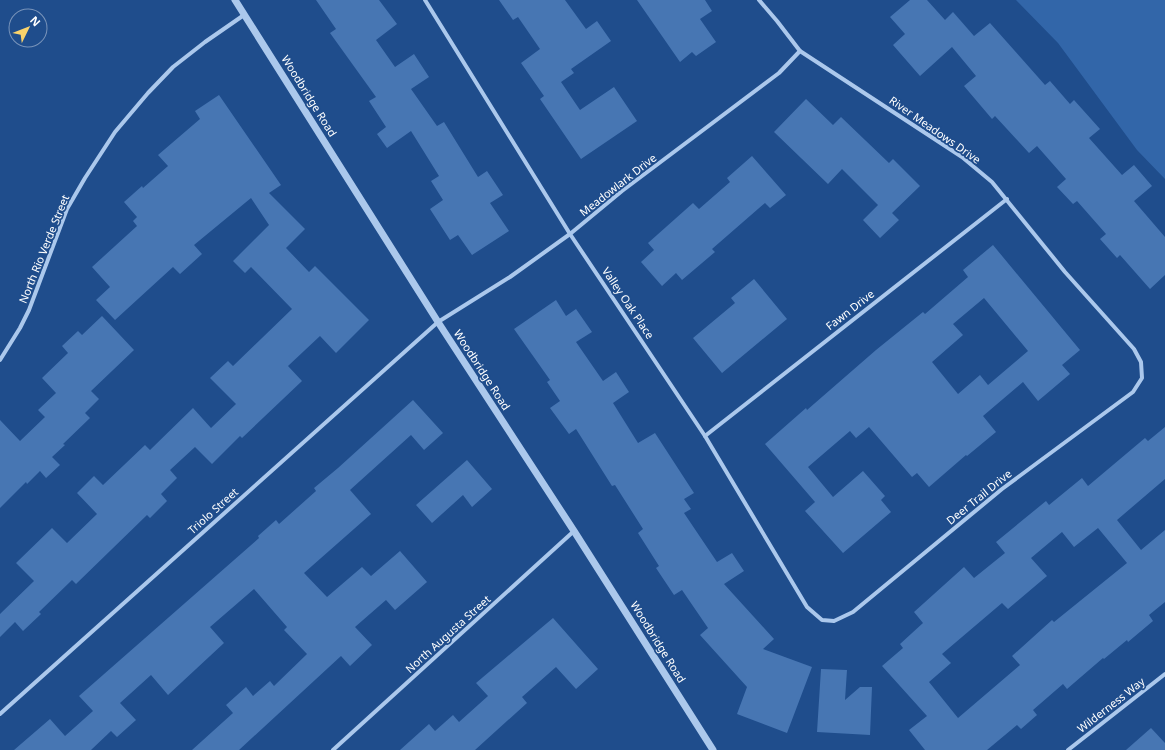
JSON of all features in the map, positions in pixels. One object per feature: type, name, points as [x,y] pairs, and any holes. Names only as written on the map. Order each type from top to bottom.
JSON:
[{"type":"street","name":"Woodbridge Road","points":[[235,0],[438,322],[574,531],[713,750]]},
{"type":"street","name":"Valley Oak Place","points":[[425,0],[570,234],[705,436],[807,608],[816,615]]},
{"type":"street","name":"River Meadows Drive","points":[[760,0],[800,52],[962,157],[992,182],[1065,272],[1134,349],[1141,362],[1141,370]]},
{"type":"street","name":"North Rio Verde Street","points":[[0,360],[20,328],[29,310],[67,209],[115,132],[144,97],[173,67],[205,42],[244,15]]},
{"type":"street","name":"Meadowlark Drive","points":[[438,322],[510,277],[570,234],[622,191],[779,73],[800,52]]},
{"type":"street","name":"Fawn Drive","points":[[705,436],[1007,199]]},
{"type":"street","name":"Triolo Street","points":[[0,714],[438,322]]},
{"type":"street","name":"Deer Trail Drive","points":[[816,615],[822,620],[834,622],[853,612],[1002,489],[1133,392],[1142,378],[1141,370]]},
{"type":"street","name":"North Augusta Street","points":[[333,750],[574,531]]},
{"type":"street","name":"Wilderness Way","points":[[1068,750],[1165,674]]},
{"type":"shaded area","points":[[1016,0],[1165,0],[1165,179],[1137,150],[1058,43]]},
{"type":"building","points":[[316,0],[379,0],[397,24],[376,40],[395,67],[414,54],[429,77],[411,89],[437,126],[444,122],[478,177],[487,171],[503,195],[490,203],[509,231],[472,255],[458,235],[450,240],[430,209],[443,200],[431,181],[439,176],[411,131],[387,148],[377,134],[386,127],[369,101],[376,97],[330,33],[336,29]]},
{"type":"building","points":[[499,0],[565,0],[586,29],[597,21],[611,41],[571,69],[574,73],[561,82],[580,110],[614,87],[637,121],[581,159],[540,99],[544,96],[521,63],[540,49],[518,17],[513,20]]},
{"type":"building","points":[[637,0],[705,0],[712,11],[700,19],[716,42],[696,56],[692,52],[680,62]]},
{"type":"building","points":[[910,0],[927,0],[945,20],[953,12],[974,36],[990,23],[1045,85],[1050,81],[1070,104],[1074,100],[1100,129],[1089,138],[1122,175],[1134,165],[1152,186],[1134,201],[1165,237],[1165,275],[1150,289],[1120,255],[1117,258],[1100,239],[1106,234],[1077,201],[1073,204],[1057,187],[1066,179],[1037,146],[1029,153],[995,116],[992,119],[964,86],[976,76],[952,47],[920,76],[893,45],[905,34],[890,17]]},
{"type":"building","points":[[219,95],[281,185],[269,193],[305,229],[286,248],[309,272],[315,266],[369,320],[336,353],[320,336],[288,366],[302,381],[242,438],[240,436],[212,464],[195,447],[170,470],[177,478],[161,494],[167,501],[150,518],[147,515],[76,584],[72,580],[39,612],[41,614],[23,631],[15,622],[0,637],[0,614],[34,581],[16,563],[52,528],[67,543],[97,514],[77,493],[94,476],[103,485],[145,445],[150,450],[193,408],[211,428],[236,404],[210,378],[228,361],[233,366],[292,309],[251,267],[245,273],[233,261],[269,225],[251,198],[194,245],[202,254],[180,274],[173,267],[115,320],[96,300],[110,287],[92,267],[137,226],[133,221],[137,217],[124,202],[168,166],[158,155],[200,119],[195,111]]},
{"type":"building","points":[[806,99],[833,125],[841,117],[889,163],[893,159],[920,186],[892,213],[899,220],[880,238],[863,220],[878,205],[842,169],[828,184],[774,132]]},
{"type":"building","points":[[752,156],[786,195],[770,208],[765,203],[712,249],[715,252],[682,280],[676,273],[662,286],[641,262],[654,250],[648,243],[693,203],[699,209],[730,182],[727,178]]},
{"type":"building","points":[[993,245],[1080,350],[1062,365],[1070,374],[1038,401],[1023,382],[983,416],[996,432],[967,456],[966,455],[929,487],[917,473],[912,477],[869,427],[856,438],[850,431],[808,467],[833,497],[863,471],[885,496],[881,500],[891,512],[843,553],[805,511],[815,502],[765,444],[876,350],[923,312],[925,314],[968,277],[963,270]],"holes":[[[984,298],[1028,351],[988,385],[980,375],[958,394],[932,362],[963,335],[953,324]]]},
{"type":"building","points":[[754,279],[787,319],[722,373],[693,338],[735,303],[731,298]]},
{"type":"building","points":[[556,300],[566,316],[576,309],[592,332],[576,342],[603,381],[616,372],[629,392],[613,403],[638,443],[655,433],[694,493],[684,499],[691,509],[684,513],[717,562],[732,553],[744,571],[724,584],[774,639],[763,649],[812,667],[787,733],[737,714],[747,687],[700,635],[708,628],[682,590],[674,595],[656,568],[659,566],[638,533],[643,529],[615,485],[612,486],[576,429],[569,434],[550,408],[560,401],[547,382],[550,380],[514,329]]},
{"type":"building","points":[[102,316],[134,350],[91,391],[99,399],[85,413],[90,418],[52,457],[60,465],[46,478],[40,471],[27,484],[26,482],[0,508],[0,420],[20,441],[45,417],[38,410],[56,393],[42,378],[68,353],[62,346],[78,331],[82,335]]},
{"type":"building","points":[[413,400],[443,433],[424,450],[411,435],[350,490],[371,514],[304,573],[327,597],[362,567],[371,576],[400,551],[427,582],[395,610],[386,600],[355,627],[372,645],[350,666],[341,656],[239,750],[192,750],[233,713],[226,705],[246,687],[253,696],[270,681],[274,686],[307,654],[284,630],[287,627],[254,589],[210,627],[224,643],[168,695],[151,675],[120,703],[136,720],[117,737],[111,731],[91,750],[14,750],[50,719],[65,736],[93,711],[79,696],[259,538],[258,536],[276,520],[279,524],[316,491],[314,488]]},
{"type":"building","points":[[1165,427],[1165,479],[1117,520],[1141,550],[1165,530],[1165,602],[1149,615],[1153,621],[1128,642],[1127,640],[1104,659],[1103,658],[1067,689],[1063,684],[1033,710],[1037,715],[1021,729],[1017,725],[987,750],[925,750],[909,730],[927,716],[882,666],[903,648],[900,644],[923,623],[914,612],[964,567],[974,578],[1005,553],[996,542],[1046,501],[1049,505],[1082,478],[1088,486],[1145,438],[1148,441]],"holes":[[[1098,528],[1127,563],[1054,622],[1052,620],[1012,656],[1020,665],[958,718],[929,682],[951,663],[942,654],[1002,603],[1008,609],[1047,576],[1031,558],[1062,532],[1074,547]]]},
{"type":"building","points":[[467,460],[492,489],[472,507],[463,495],[432,523],[416,505]]},
{"type":"building","points":[[553,618],[598,669],[576,689],[556,667],[522,697],[527,703],[475,750],[400,750],[429,724],[435,731],[453,715],[459,722],[488,696],[476,683]]},
{"type":"building","points":[[821,669],[847,670],[845,700],[860,687],[872,687],[870,735],[817,732]]},
{"type":"building","points":[[1151,728],[1165,743],[1165,750],[1126,750]]}]
